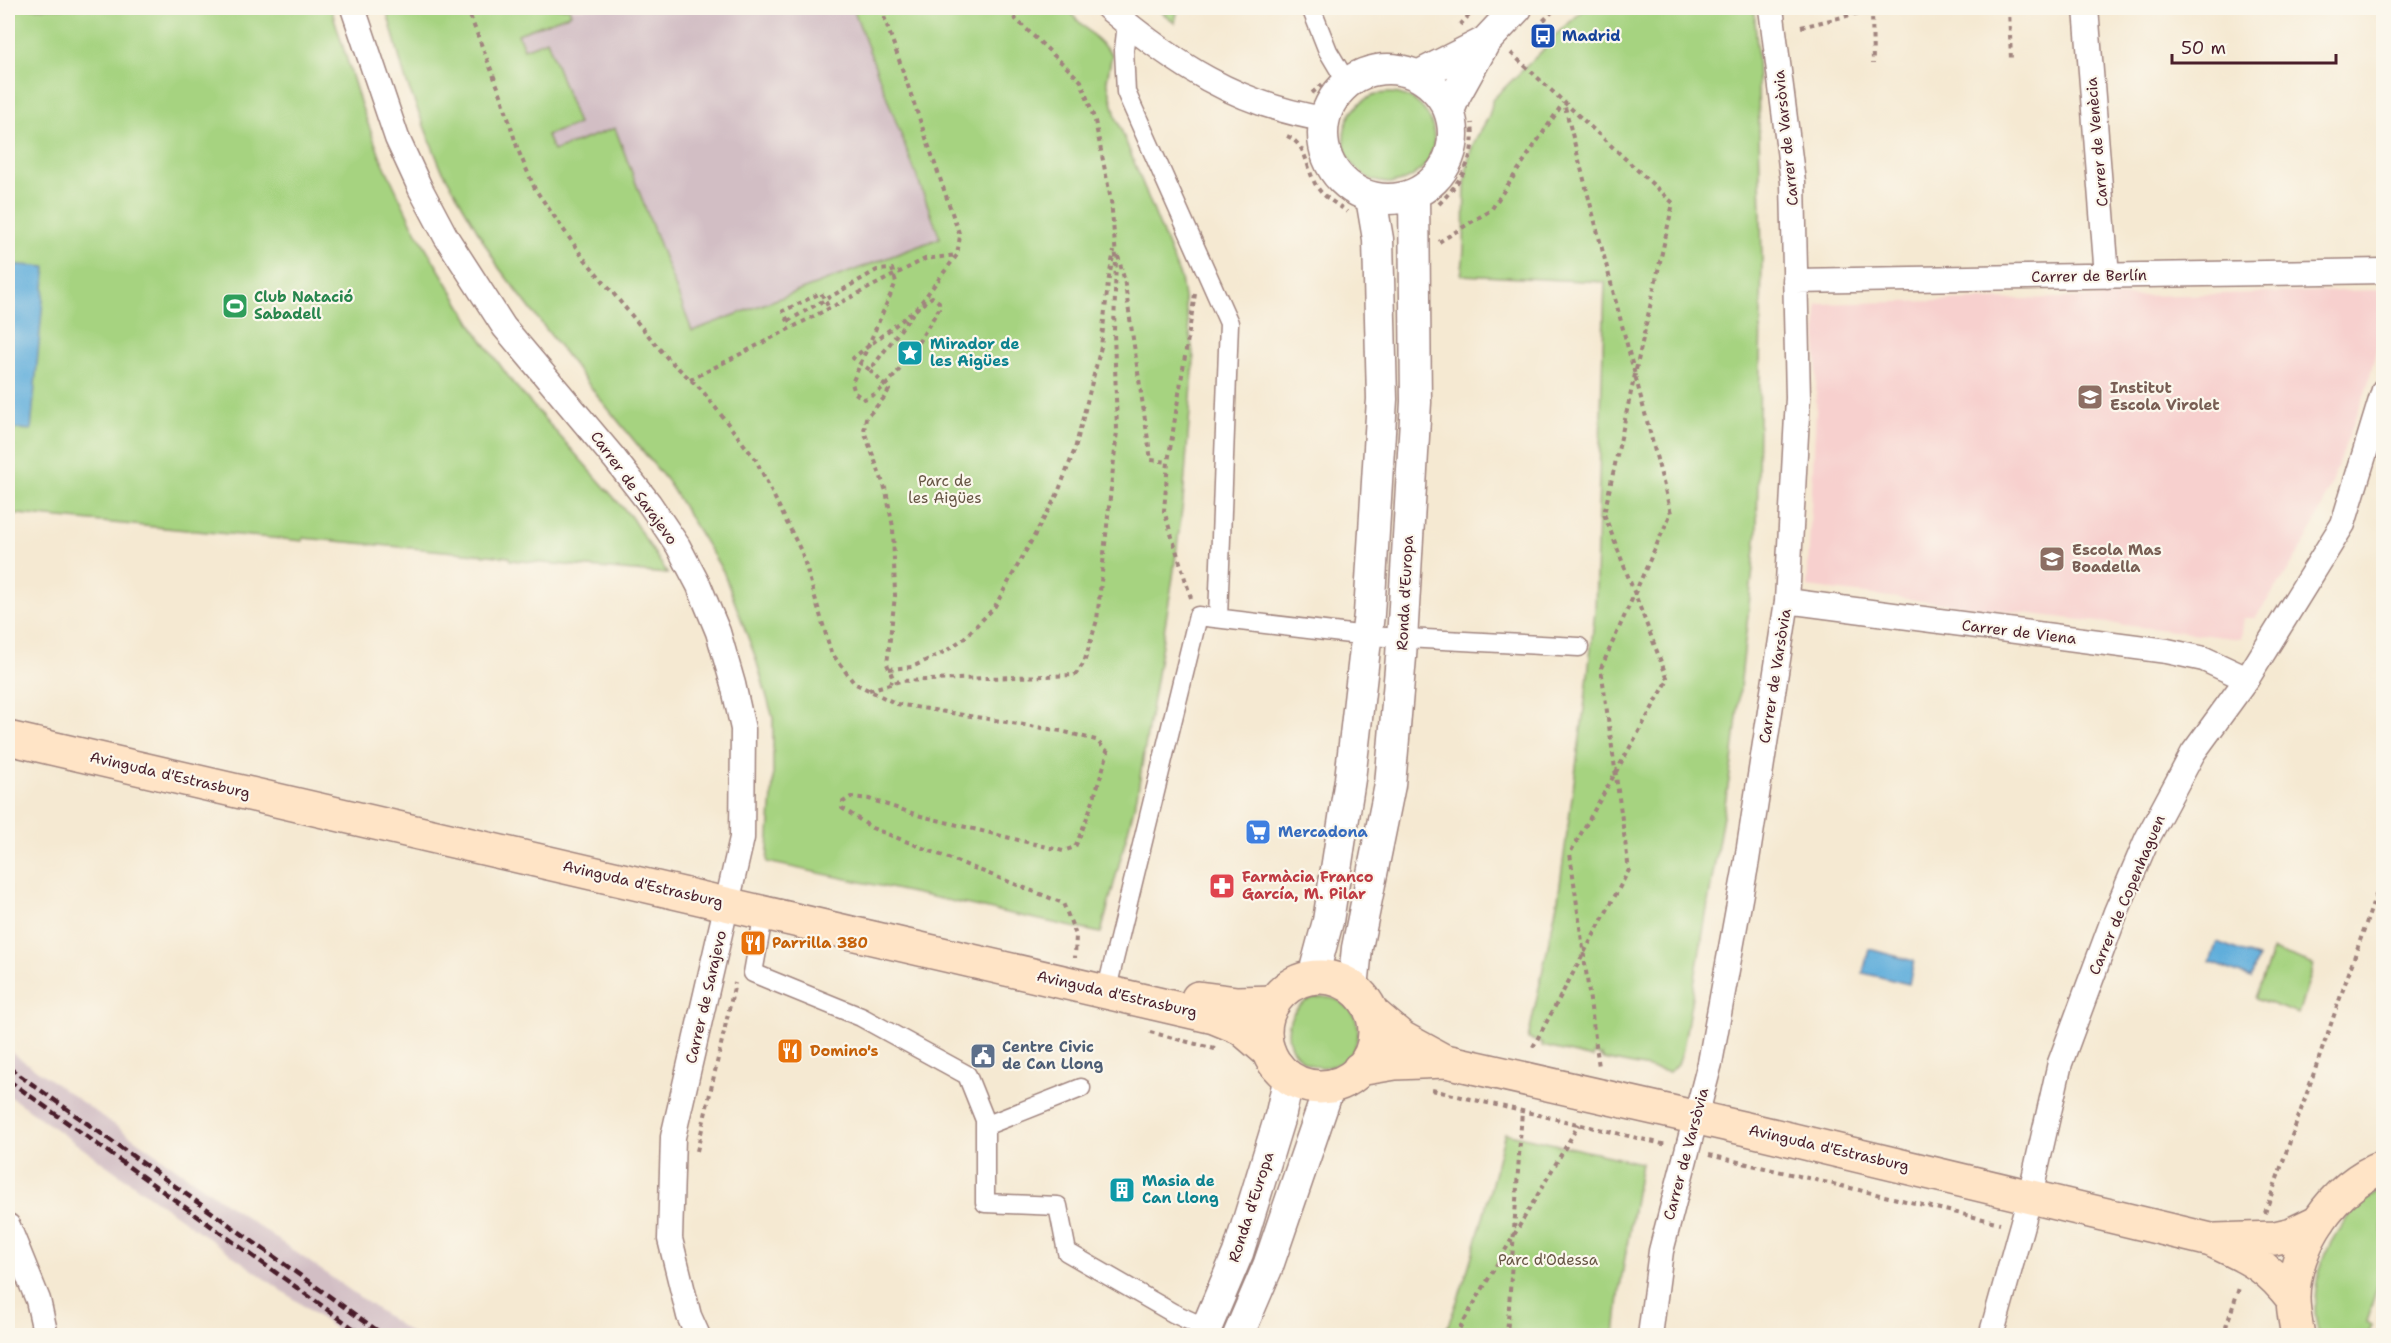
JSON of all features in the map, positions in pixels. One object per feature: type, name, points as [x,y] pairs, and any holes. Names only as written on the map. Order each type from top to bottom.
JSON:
[{"type":"main road","name":"Avinguda d'Estrasburg","points":[[8,724],[729,898],[1208,1000],[1237,1004],[1274,1002]]},
{"type":"main road","name":"Avinguda d'Estrasburg","points":[[8,738],[665,889],[729,898],[764,912],[1214,1017],[1241,1028],[1279,1064]]},
{"type":"main road","points":[[1313,977],[1334,978],[1362,1000],[1375,1025],[1374,1043],[1367,1061],[1359,1069],[1342,1082],[1318,1087],[1305,1085],[1279,1064],[1265,1026],[1274,1002],[1296,982],[1313,977]]},
{"type":"main road","name":"Avinguda d'Estrasburg","points":[[1362,1000],[1402,1038],[1446,1061]]},
{"type":"main road","name":"Avinguda d'Estrasburg","points":[[1359,1069],[1395,1063],[1446,1061],[1696,1117],[2211,1240],[2253,1248],[2275,1238],[2292,1234],[2319,1221]]},
{"type":"main road","points":[[2298,1335],[2293,1299],[2300,1258],[2319,1221],[2343,1191],[2374,1170],[2384,1167]]},
{"type":"main road","points":[[2253,1248],[2263,1266],[2293,1299]]},
{"type":"street","name":"Carrer de Sarajevo","points":[[353,8],[398,138],[421,190],[446,237],[504,327],[590,428],[649,503],[678,546],[699,586],[718,632],[733,684],[743,729],[744,821],[729,898],[673,1137],[670,1239],[689,1316],[698,1335]]},
{"type":"street","points":[[1108,8],[1172,58],[1234,94],[1298,115],[1324,119]]},
{"type":"street","points":[[1311,8],[1328,51],[1347,83]]},
{"type":"street","points":[[1449,111],[1498,48],[1517,8]]},
{"type":"street","name":"Carrer de Varsòvia","points":[[1650,1335],[1661,1251],[1710,1063],[1745,871],[1787,601],[1798,398],[1793,182],[1771,8]]},
{"type":"street","name":"Carrer de Venècia","points":[[2086,8],[2108,276]]},
{"type":"street","points":[[1127,23],[1124,50],[1126,92],[1229,323],[1218,618]]},
{"type":"street","points":[[1418,76],[1498,48]]},
{"type":"street","points":[[1382,69],[1401,70],[1418,76],[1437,91],[1449,111],[1454,131],[1452,151],[1444,169],[1431,184],[1414,195],[1393,200],[1371,198],[1352,190],[1337,176],[1324,149],[1322,139],[1324,119],[1333,99],[1347,83],[1364,73],[1382,69]]},
{"type":"street","name":"Ronda d'Europa","points":[[1362,1000],[1358,948],[1390,785],[1402,638],[1416,402],[1414,195]]},
{"type":"street","points":[[1313,977],[1328,921],[1350,779],[1367,636],[1382,399],[1378,239],[1371,198]]},
{"type":"street","name":"Carrer de Berlín","points":[[1795,281],[2384,272]]},
{"type":"street","name":"Carrer de Copenhaguen","points":[[1991,1335],[2030,1196],[2060,1063],[2129,881],[2147,839],[2193,753],[2247,679],[2343,525],[2384,390]]},
{"type":"street","name":"Carrer de Viena","points":[[1787,601],[2167,651],[2204,659],[2247,679]]},
{"type":"street","points":[[1109,980],[1198,616],[1367,636],[1579,647]]},
{"type":"street","points":[[764,912],[753,974],[861,1017],[967,1075],[985,1120],[985,1203],[1058,1206],[1067,1252],[1205,1332]]},
{"type":"street","name":"Ronda d'Europa","points":[[1205,1332],[1238,1253],[1281,1113],[1279,1064]]},
{"type":"street","points":[[1238,1335],[1268,1266],[1330,1085]]},
{"type":"street","points":[[985,1126],[1081,1088]]},
{"type":"street","points":[[8,1226],[39,1300],[46,1335]]},
{"type":"path","points":[[467,8],[501,95],[518,150],[535,189],[582,256],[668,359],[701,389],[756,460],[802,553],[831,652],[854,683],[897,704],[1061,731],[1096,740],[1107,752],[1091,808],[1075,847],[1063,851],[921,816],[869,799],[851,796],[843,802],[842,808],[872,828],[1063,903],[1076,935],[1074,972]]},
{"type":"path","points":[[870,370],[957,255],[960,236],[881,8]]},
{"type":"path","points":[[869,690],[900,681],[1075,675],[1084,663],[1097,620],[1117,431],[1114,332],[1115,247],[1111,200],[1095,121],[1081,81],[1004,8]]},
{"type":"path","points":[[1801,27],[1880,8]]},
{"type":"path","points":[[2009,8],[2011,60]]},
{"type":"path","points":[[1872,9],[1873,64]]},
{"type":"path","points":[[1498,48],[1564,102],[1673,203],[1604,514],[1668,680],[1570,853],[1599,1067]]},
{"type":"path","points":[[1438,242],[1491,210],[1564,102]]},
{"type":"path","points":[[1533,1047],[1629,870],[1601,668],[1671,513],[1564,102]]},
{"type":"path","points":[[1115,247],[1124,278],[1151,460],[1168,462]]},
{"type":"path","points":[[889,669],[912,667],[946,651],[963,639],[986,616],[1004,591],[1057,495],[1075,449],[1101,347],[1108,283],[1115,247]]},
{"type":"path","points":[[690,380],[925,259],[957,255]]},
{"type":"path","points":[[1198,616],[1184,579],[1164,511],[1168,462],[1201,258]]},
{"type":"path","points":[[830,308],[821,293],[783,311],[788,321],[877,270],[892,268],[896,282],[870,342],[865,352],[861,363],[856,373],[852,383],[855,393],[864,399],[874,397],[892,381],[939,309],[939,302],[932,297],[871,344],[862,351],[854,358],[862,364],[870,370],[889,390],[866,418],[864,431],[885,491],[893,527],[895,596],[888,648],[889,669],[893,678],[891,683]]},
{"type":"path","points":[[2223,1335],[2384,872]]},
{"type":"path","points":[[694,1162],[736,978]]},
{"type":"path","points":[[1507,1335],[1522,1111]]},
{"type":"path","points":[[1455,1335],[1579,1124]]},
{"type":"path","points":[[1533,1335],[1536,1330]]},
{"type":"shaded area","points":[[569,8],[853,8],[940,239],[692,331],[615,129],[553,152],[547,135],[578,124],[546,40],[523,49],[518,34],[571,14]]},
{"type":"shaded area","name":"Institut Escola Virolet","points":[[2383,290],[2383,320],[2368,385],[2322,507],[2307,539],[2255,618],[2244,618],[2241,639],[1807,587],[1816,410],[1817,304]]},
{"type":"shaded area","points":[[8,1050],[414,1335],[344,1335],[8,1095]]},
{"type":"green space","name":"Club Natació Sabadell","points":[[8,8],[331,8],[361,105],[380,156],[413,226],[477,333],[513,383],[631,517],[668,574],[510,560],[509,557],[303,538],[303,541],[8,513]]},
{"type":"green space","name":"Parc de les Aigües","points":[[386,8],[569,8],[571,14],[518,34],[524,49],[547,40],[578,124],[547,135],[553,151],[615,128],[692,331],[940,238],[853,8],[1065,8],[1112,54],[1107,80],[1116,117],[1181,279],[1194,359],[1183,501],[1173,577],[1137,796],[1101,933],[767,862],[773,782],[773,718],[755,656],[723,571],[668,482],[596,394],[499,268],[440,166],[405,78]]},
{"type":"green space","points":[[1156,8],[1178,8],[1175,23]]},
{"type":"green space","points":[[1586,8],[1754,8],[1757,46],[1762,259],[1757,531],[1732,763],[1683,1049],[1678,1064],[1669,1072],[1603,1059],[1602,1056],[1601,1059],[1601,1056],[1593,1054],[1593,1058],[1542,1046],[1543,1043],[1528,1039],[1558,899],[1595,611],[1605,282],[1461,275],[1467,165],[1473,144],[1490,113],[1492,100],[1545,48],[1544,45]]},
{"type":"green space","points":[[1389,93],[1406,97],[1421,106],[1430,121],[1434,138],[1430,155],[1421,170],[1406,179],[1389,183],[1372,179],[1357,170],[1348,155],[1344,138],[1348,121],[1357,106],[1372,97]]},
{"type":"green space","points":[[2273,950],[2314,965],[2298,1014],[2255,998]]},
{"type":"green space","points":[[1330,997],[1343,1003],[1352,1012],[1356,1018],[1358,1032],[1356,1046],[1348,1057],[1337,1065],[1316,1067],[1298,1057],[1290,1046],[1288,1025],[1298,1007],[1309,999]]},
{"type":"green space","name":"Parc d'Odessa","points":[[1505,1133],[1641,1163],[1620,1287],[1615,1335],[1444,1335],[1470,1261]]},
{"type":"green space","points":[[2383,1189],[2383,1269],[2366,1322],[2372,1325],[2368,1335],[2319,1335],[2315,1314],[2316,1293],[2319,1272],[2327,1252],[2350,1215]]},
{"type":"water","points":[[8,264],[46,267],[31,430],[8,428]]},
{"type":"water","points":[[2217,942],[2258,958],[2251,978],[2210,962]]},
{"type":"water","points":[[1869,949],[1914,961],[1909,984],[1863,973]]},
{"type":"railway","points":[[8,1067],[385,1336]]},
{"type":"railway","points":[[8,1080],[364,1336]]},
{"type":"place","name":"Madrid","points":[[1543,36]]},
{"type":"place","name":"Club Natació Sabadell","points":[[235,306]]},
{"type":"place","name":"Mirador de les Aigües","points":[[910,353]]},
{"type":"place","name":"Institut Escola Virolet","points":[[2090,397]]},
{"type":"place","name":"Escola Mas Boadella","points":[[2052,559]]},
{"type":"place","name":"Mercadona","points":[[1258,832]]},
{"type":"place","name":"Farmàcia Franco García, M. Pilar","points":[[1222,886]]},
{"type":"place","name":"Parrilla 380","points":[[753,943]]},
{"type":"place","name":"Domino's","points":[[790,1051]]},
{"type":"place","name":"Centre Civic de Can Llong","points":[[983,1056]]},
{"type":"place","name":"Masia de Can Llong","points":[[1122,1190]]}]
